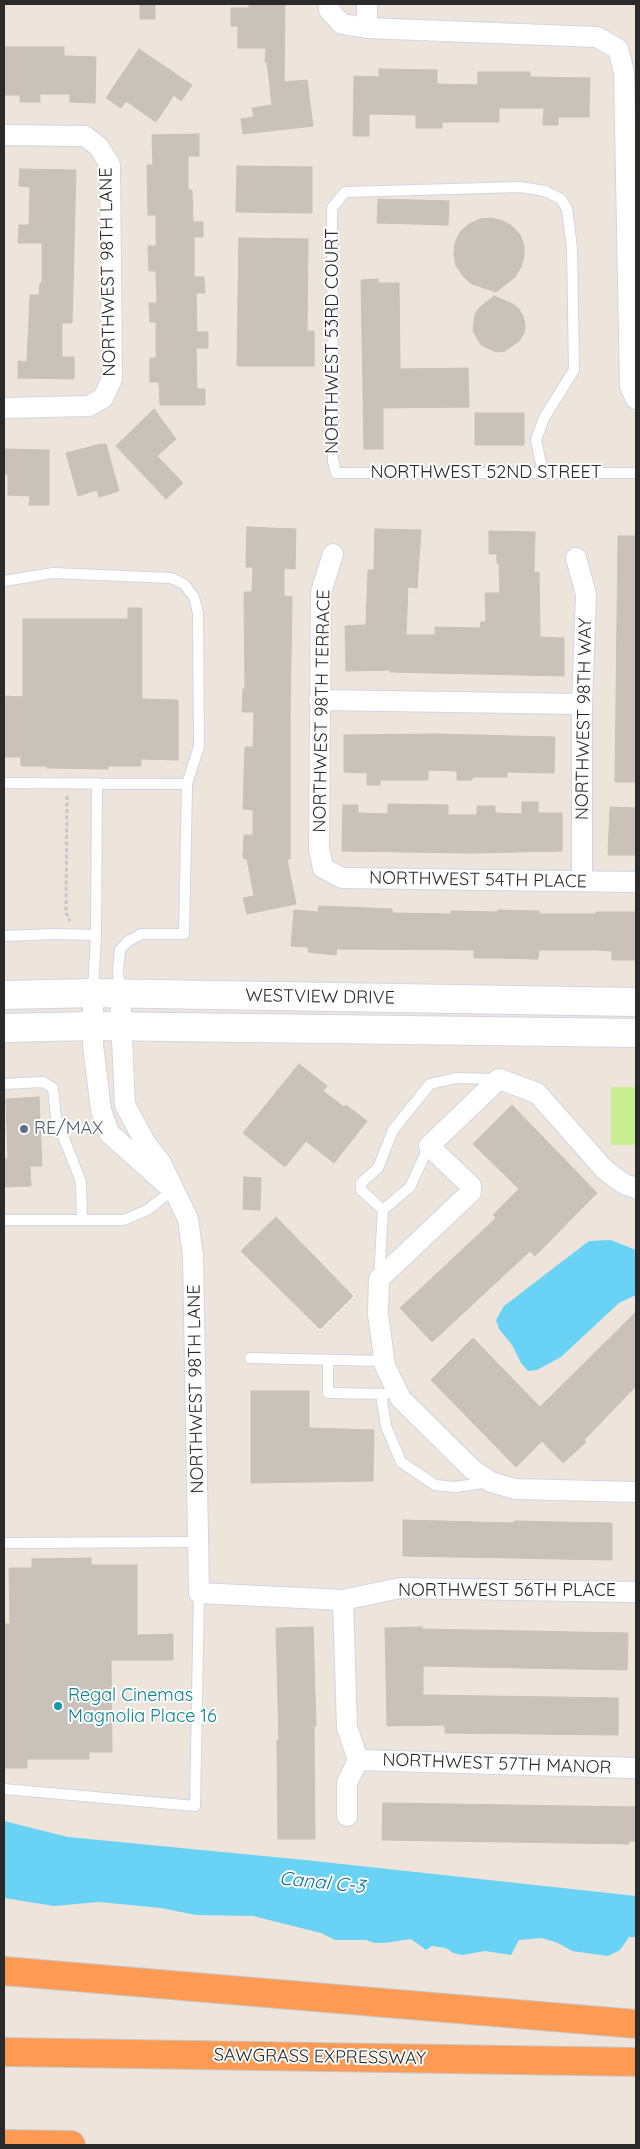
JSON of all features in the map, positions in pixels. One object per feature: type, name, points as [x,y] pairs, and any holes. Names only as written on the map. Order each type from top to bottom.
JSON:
[{"type":"highway","points":[[4,1971],[636,2024]]},
{"type":"highway","name":"SAWGRASS EXPRESSWAY","points":[[4,2052],[636,2062]]},
{"type":"highway","points":[[4,2144],[71,2145]]},
{"type":"street","points":[[329,4],[329,10],[342,24],[367,28],[597,36],[618,49],[624,72],[630,386],[636,400]]},
{"type":"street","points":[[367,4],[367,28]]},
{"type":"street","name":"NORTHWEST 98TH LANE","points":[[4,134],[85,136],[99,146],[110,165],[112,379],[103,398],[89,406],[4,408]]},
{"type":"street","name":"NORTHWEST 98TH TERRACE","points":[[323,868],[319,849],[321,592],[333,554]]},
{"type":"street","name":"NORTHWEST 98TH WAY","points":[[576,558],[586,594],[582,704],[582,881]]},
{"type":"street","points":[[319,700],[582,704]]},
{"type":"street","name":"NORTHWEST 54TH PLACE","points":[[323,868],[342,878],[636,882]]},
{"type":"street","name":"NORTHWEST 98TH LANE","points":[[93,993],[93,1045],[101,1110],[109,1133],[173,1190]]},
{"type":"street","name":"NORTHWEST 98TH LANE","points":[[120,993],[125,1106],[146,1144],[161,1163],[188,1219],[193,1256],[199,1593]]},
{"type":"street","name":"WESTVIEW DRIVE","points":[[4,994],[120,993],[636,1002]]},
{"type":"street","name":"WESTVIEW DRIVE","points":[[4,1028],[122,1026],[636,1033]]},
{"type":"street","points":[[636,1188],[624,1184],[605,1170],[537,1093],[499,1079],[429,1146],[471,1186],[471,1192],[379,1279],[378,1314],[389,1394],[467,1465],[491,1482],[515,1489],[636,1492]]},
{"type":"street","name":"NORTHWEST 56TH PLACE","points":[[199,1593],[343,1600],[400,1588],[636,1592]]},
{"type":"street","points":[[343,1600],[347,1727],[358,1760],[347,1783],[347,1816]]},
{"type":"street","name":"NORTHWEST 57TH MANOR","points":[[358,1760],[636,1768]]},
{"type":"lane","name":"NORTHWEST 53RD COURT","points":[[336,473],[333,461],[332,208],[345,192],[520,187],[545,191],[561,199],[567,209],[572,248],[574,370],[544,418],[536,440],[542,473]]},
{"type":"lane","name":"NORTHWEST 52ND STREET","points":[[336,473],[636,473]]},
{"type":"lane","points":[[4,582],[54,573],[171,578],[184,584],[194,597],[198,613],[199,746],[187,784],[184,934],[141,934],[127,942],[120,950],[118,970],[120,993]]},
{"type":"lane","points":[[4,783],[187,784]]},
{"type":"lane","points":[[93,993],[96,935],[97,783]]},
{"type":"lane","points":[[4,936],[96,935]]},
{"type":"lane","points":[[383,1210],[361,1190],[361,1183],[378,1168],[393,1130],[425,1089],[430,1084],[456,1078],[499,1079]]},
{"type":"lane","points":[[4,1084],[43,1082],[54,1088],[56,1118],[82,1182],[82,1220]]},
{"type":"lane","points":[[379,1279],[383,1210],[410,1186],[429,1146]]},
{"type":"lane","points":[[4,1220],[124,1220],[147,1210],[173,1190]]},
{"type":"lane","points":[[250,1358],[384,1361]]},
{"type":"lane","points":[[328,1361],[328,1394],[389,1394],[386,1426],[401,1462],[435,1485],[455,1487],[491,1482]]},
{"type":"lane","points":[[4,1543],[199,1542]]},
{"type":"lane","points":[[4,1789],[195,1806],[199,1593]]},
{"type":"path","points":[[68,783],[66,912],[72,924],[72,934]]},
{"type":"green space","points":[[611,1087],[636,1087],[636,1145],[611,1145]]},
{"type":"water","points":[[611,1240],[636,1250],[636,1295],[619,1303],[561,1357],[537,1370],[528,1371],[521,1363],[512,1345],[499,1329],[496,1320],[504,1306],[589,1241]]},
{"type":"water","name":"Canal C-3","points":[[4,1821],[68,1837],[305,1860],[636,1896],[636,1937],[629,1937],[620,1950],[608,1956],[572,1951],[558,1943],[542,1938],[519,1940],[511,1955],[485,1951],[462,1955],[453,1953],[446,1948],[432,1946],[426,1950],[411,1939],[384,1943],[366,1940],[335,1940],[321,1933],[253,1916],[196,1915],[161,1908],[99,1902],[54,1906],[4,1898]]},
{"type":"building","points":[[140,4],[155,4],[155,19],[140,19]]},
{"type":"building","points":[[249,4],[285,4],[284,82],[307,80],[313,126],[243,134],[241,119],[254,117],[252,108],[272,105],[267,62],[265,62],[266,48],[238,48],[238,26],[231,26],[231,8],[249,8]]},
{"type":"building","points":[[4,47],[64,47],[64,56],[96,57],[95,103],[70,102],[70,94],[40,94],[40,102],[20,102],[20,95],[4,95]]},
{"type":"building","points":[[139,49],[192,85],[181,101],[174,95],[156,122],[126,101],[121,108],[106,98]]},
{"type":"building","points":[[379,69],[437,70],[437,84],[478,85],[478,72],[530,72],[530,77],[590,78],[589,117],[558,117],[558,125],[543,125],[544,108],[499,108],[499,122],[442,122],[442,128],[416,128],[416,115],[369,114],[369,136],[353,136],[354,76],[379,77]]},
{"type":"building","points":[[199,134],[199,156],[188,156],[188,190],[192,190],[193,222],[203,222],[203,237],[194,237],[194,277],[204,277],[205,293],[196,293],[197,332],[208,332],[208,348],[196,348],[197,389],[205,389],[205,405],[160,405],[159,382],[150,382],[150,358],[156,358],[156,322],[150,322],[149,303],[157,303],[156,271],[149,271],[148,246],[156,246],[156,215],[148,215],[147,165],[153,165],[152,135]]},
{"type":"building","points":[[237,166],[312,167],[312,213],[236,212]]},
{"type":"building","points":[[20,169],[76,170],[72,323],[62,323],[62,357],[74,357],[74,379],[18,378],[18,361],[27,362],[30,295],[39,295],[40,283],[42,283],[42,243],[18,243],[19,225],[29,225],[30,187],[19,186]]},
{"type":"building","points":[[378,199],[449,201],[448,225],[377,223]]},
{"type":"building","points":[[491,218],[512,226],[520,235],[524,245],[524,257],[521,267],[515,277],[496,292],[472,284],[463,276],[456,266],[454,254],[455,243],[460,232],[469,224],[480,219]]},
{"type":"building","points":[[239,238],[308,239],[307,331],[314,331],[314,366],[237,366]]},
{"type":"building","points":[[378,279],[378,283],[399,283],[400,369],[468,368],[469,407],[383,408],[383,449],[364,449],[361,280]]},
{"type":"building","points":[[494,296],[518,308],[523,316],[525,325],[524,333],[519,341],[505,351],[496,352],[481,345],[473,331],[475,314],[480,307]]},
{"type":"building","points":[[154,409],[176,439],[157,456],[183,483],[166,499],[116,446]]},
{"type":"building","points":[[475,413],[524,413],[524,445],[475,445]]},
{"type":"building","points":[[106,444],[119,491],[99,497],[97,490],[78,496],[66,453]]},
{"type":"building","points":[[4,449],[49,450],[49,505],[29,505],[30,496],[8,495],[8,474],[4,474]]},
{"type":"building","points":[[247,527],[296,529],[295,569],[284,568],[284,596],[292,597],[290,859],[287,859],[296,904],[247,914],[243,898],[254,896],[247,859],[243,858],[244,835],[253,835],[253,810],[243,809],[245,747],[253,747],[254,712],[242,712],[243,689],[245,689],[244,592],[252,592],[253,567],[246,567]]},
{"type":"building","points":[[375,529],[421,530],[417,588],[408,587],[406,635],[435,635],[435,627],[480,628],[481,622],[486,622],[485,593],[500,593],[499,563],[497,563],[497,554],[489,554],[489,531],[535,532],[534,572],[539,572],[540,637],[564,638],[564,676],[390,672],[390,670],[346,671],[345,626],[366,625],[368,570],[374,570]]},
{"type":"building","points":[[618,536],[636,536],[636,782],[615,782]]},
{"type":"building","points":[[128,608],[142,608],[142,699],[178,700],[178,760],[141,759],[141,766],[108,766],[108,769],[47,768],[47,766],[21,766],[21,757],[4,757],[4,696],[23,697],[23,619],[128,619]]},
{"type":"building","points":[[434,734],[555,737],[554,773],[507,772],[507,777],[472,777],[472,780],[457,780],[457,771],[428,770],[428,780],[380,780],[380,785],[367,785],[367,773],[344,772],[344,735]]},
{"type":"building","points":[[522,802],[538,802],[538,813],[562,813],[562,851],[472,853],[342,851],[343,805],[358,805],[358,813],[388,814],[388,804],[448,805],[448,815],[477,815],[477,806],[495,806],[495,813],[522,814]]},
{"type":"building","points":[[610,807],[636,808],[636,855],[608,855]]},
{"type":"building","points":[[319,906],[392,909],[392,913],[451,914],[451,911],[498,912],[498,910],[539,911],[539,914],[636,912],[636,960],[612,960],[612,951],[596,950],[539,950],[538,959],[474,958],[474,950],[337,949],[336,955],[308,952],[309,947],[291,946],[294,910],[318,912]]},
{"type":"building","points":[[299,1064],[327,1086],[323,1091],[367,1121],[334,1163],[306,1141],[285,1167],[243,1133]]},
{"type":"building","name":"RE/MAX","points":[[39,1097],[42,1166],[30,1166],[31,1186],[4,1187],[4,1159],[8,1159],[6,1099]]},
{"type":"building","points":[[512,1105],[597,1193],[535,1256],[530,1251],[432,1342],[400,1308],[496,1218],[493,1215],[519,1189],[473,1144]]},
{"type":"building","points":[[244,1177],[261,1178],[260,1210],[243,1209]]},
{"type":"building","points":[[276,1217],[353,1296],[320,1329],[241,1251]]},
{"type":"building","points":[[636,1312],[636,1386],[584,1440],[586,1442],[563,1463],[542,1441],[516,1467],[431,1380],[473,1338],[540,1407]]},
{"type":"building","points":[[251,1391],[309,1391],[309,1428],[374,1430],[373,1481],[251,1483]]},
{"type":"building","points":[[403,1520],[612,1523],[612,1560],[403,1556]]},
{"type":"building","points":[[91,1558],[91,1565],[137,1565],[137,1635],[173,1634],[173,1660],[111,1660],[112,1752],[89,1752],[89,1759],[27,1759],[27,1768],[4,1768],[4,1624],[10,1624],[9,1568],[32,1568],[32,1559]]},
{"type":"building","points":[[313,1627],[316,1726],[314,1726],[315,1839],[278,1839],[277,1740],[279,1740],[276,1628]]},
{"type":"building","points":[[422,1627],[422,1629],[628,1633],[627,1670],[423,1666],[423,1695],[618,1698],[618,1735],[445,1733],[445,1725],[387,1726],[385,1628]]},
{"type":"building","points":[[383,1803],[636,1807],[636,1841],[629,1841],[629,1844],[382,1840]]},
{"type":"place","name":"RE/MAX","points":[[24,1129]]},
{"type":"place","name":"Regal Cinemas Magnolia Place 16","points":[[58,1706]]}]
